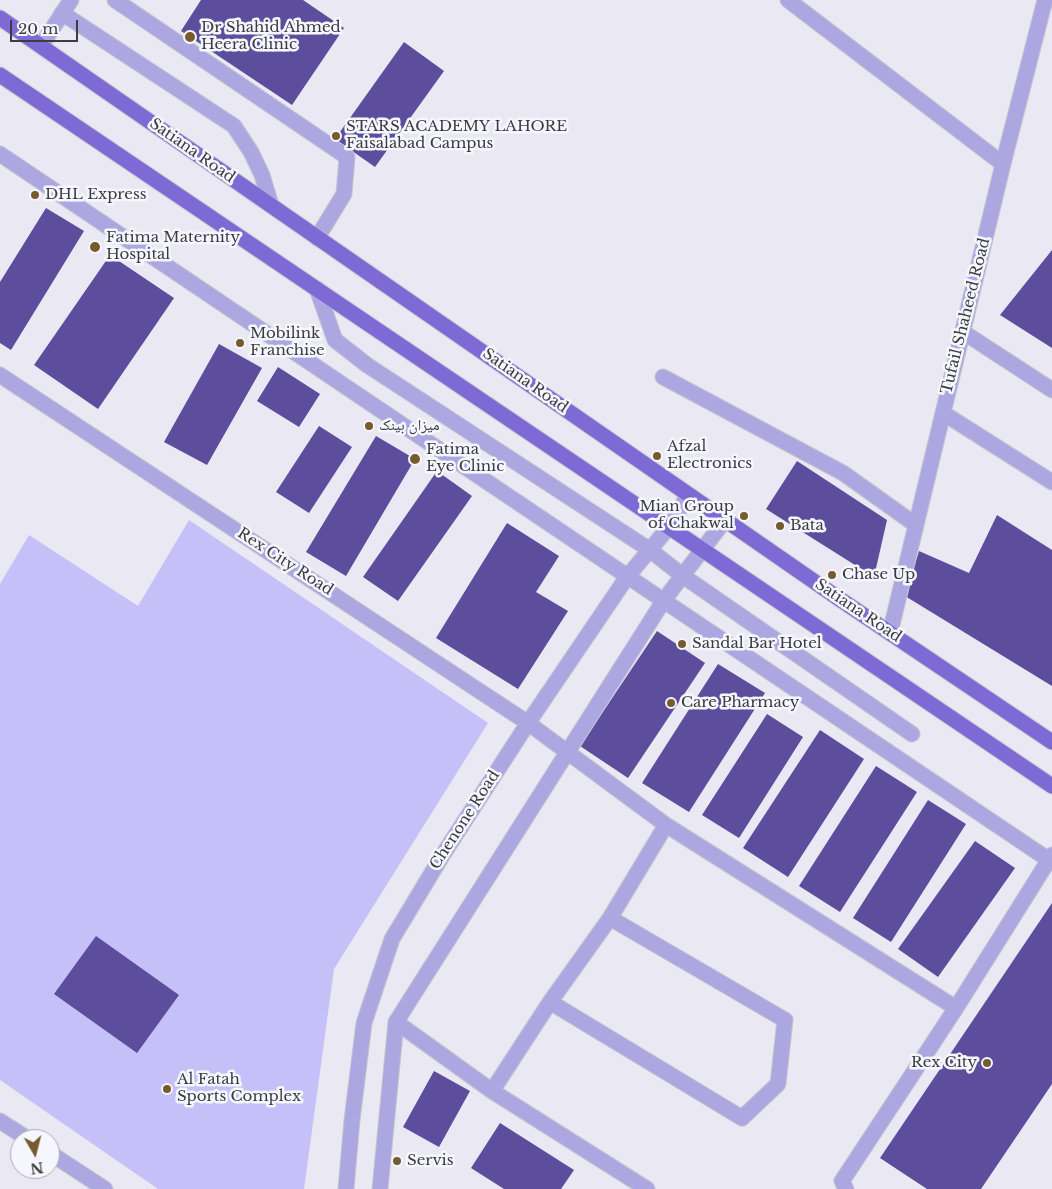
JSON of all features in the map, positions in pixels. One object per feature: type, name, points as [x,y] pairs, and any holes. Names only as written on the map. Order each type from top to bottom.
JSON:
[{"type":"main road","name":"Satiana Road","points":[[0,18],[688,495],[1052,742]]},
{"type":"main road","points":[[0,75],[1052,786]]},
{"type":"street","points":[[40,46],[71,0]]},
{"type":"street","points":[[116,0],[347,157],[344,194],[317,238]]},
{"type":"street","points":[[788,0],[1003,164]]},
{"type":"street","name":"Tufail Shaheed Road","points":[[890,633],[1003,164],[1045,0]]},
{"type":"street","points":[[62,13],[234,126],[252,152],[262,175],[271,205]]},
{"type":"street","points":[[0,154],[627,577],[1050,857],[842,1186]]},
{"type":"street","points":[[318,289],[335,340],[367,365],[650,550],[683,576],[912,734]]},
{"type":"street","points":[[962,332],[1052,390]]},
{"type":"street","name":"Rex City Road","points":[[0,375],[528,723],[666,825],[956,1008]]},
{"type":"street","points":[[662,377],[843,473],[916,526]]},
{"type":"street","points":[[943,413],[1052,482]]},
{"type":"street","name":"Chenone Road","points":[[346,1189],[364,1023],[392,939],[442,856],[528,723],[627,577],[669,527],[688,495]]},
{"type":"street","points":[[380,1189],[396,1022],[664,600],[725,520]]},
{"type":"street","points":[[492,1090],[550,1002],[610,918],[666,825]]},
{"type":"street","points":[[550,1002],[742,1118],[778,1084],[785,1020],[610,918]]},
{"type":"street","points":[[396,1022],[492,1090],[647,1189]]},
{"type":"street","points":[[0,1121],[12,1129]]},
{"type":"street","points":[[60,1160],[105,1189]]},
{"type":"shaded area","points":[[189,520],[488,723],[334,969],[304,1189],[158,1189],[0,1080],[0,584],[29,535],[138,606]]},
{"type":"building","points":[[201,0],[303,0],[344,28],[292,105],[181,31]]},
{"type":"building","points":[[404,42],[444,71],[375,167],[335,139]]},
{"type":"building","points":[[46,208],[84,231],[11,350],[0,343],[0,282]]},
{"type":"building","points":[[1052,250],[1052,348],[1000,315]]},
{"type":"building","points":[[110,255],[174,298],[98,409],[34,365]]},
{"type":"building","points":[[219,344],[262,368],[207,465],[164,442]]},
{"type":"building","points":[[278,367],[320,394],[299,427],[257,401]]},
{"type":"building","points":[[319,426],[352,447],[309,513],[276,492]]},
{"type":"building","points":[[376,436],[415,459],[346,576],[306,552]]},
{"type":"building","points":[[797,461],[887,520],[874,577],[766,509]]},
{"type":"building","points":[[437,471],[472,496],[398,601],[363,577]]},
{"type":"building","points":[[997,515],[1052,550],[1052,686],[905,596],[919,551],[969,573]]},
{"type":"building","points":[[507,523],[559,556],[536,592],[568,611],[518,689],[436,638]]},
{"type":"building","points":[[657,631],[705,663],[628,778],[580,746]]},
{"type":"building","points":[[718,664],[765,693],[689,812],[642,783]]},
{"type":"building","points":[[767,714],[803,737],[739,838],[702,815]]},
{"type":"building","points":[[820,730],[864,759],[788,877],[743,848]]},
{"type":"building","points":[[876,766],[917,792],[840,912],[799,886]]},
{"type":"building","points":[[928,800],[966,824],[891,942],[853,918]]},
{"type":"building","points":[[975,841],[1015,868],[938,977],[898,949]]},
{"type":"building","points":[[1052,903],[1052,1084],[981,1189],[927,1189],[880,1158]]},
{"type":"building","points":[[96,936],[179,995],[137,1053],[54,994]]},
{"type":"building","points":[[434,1071],[470,1091],[439,1147],[403,1127]]},
{"type":"building","points":[[500,1123],[574,1170],[561,1189],[504,1189],[471,1168]]},
{"type":"place","name":"Dr Shahid Ahmed Heera Clinic","points":[[190,37]]},
{"type":"place","name":"STARS ACADEMY LAHORE Faisalabad Campus","points":[[336,136]]},
{"type":"place","name":"DHL Express","points":[[35,195]]},
{"type":"place","name":"Fatima Maternity Hospital","points":[[95,247]]},
{"type":"place","name":"Mobilink Franchise","points":[[240,343]]},
{"type":"place","name":"میزان بینک","points":[[369,426]]},
{"type":"place","name":"Afzal Electronics","points":[[657,456]]},
{"type":"place","name":"Fatima Eye Clinic","points":[[415,459]]},
{"type":"place","name":"Mian Group of Chakwal","points":[[744,516]]},
{"type":"place","name":"Bata","points":[[780,526]]},
{"type":"place","name":"Chase Up","points":[[832,575]]},
{"type":"place","name":"Sandal Bar Hotel","points":[[682,644]]},
{"type":"place","name":"Care Pharmacy","points":[[671,703]]},
{"type":"place","name":"Rex City","points":[[987,1063]]},
{"type":"place","name":"Al Fatah Sports Complex","points":[[167,1089]]},
{"type":"place","name":"Servis","points":[[397,1161]]}]
